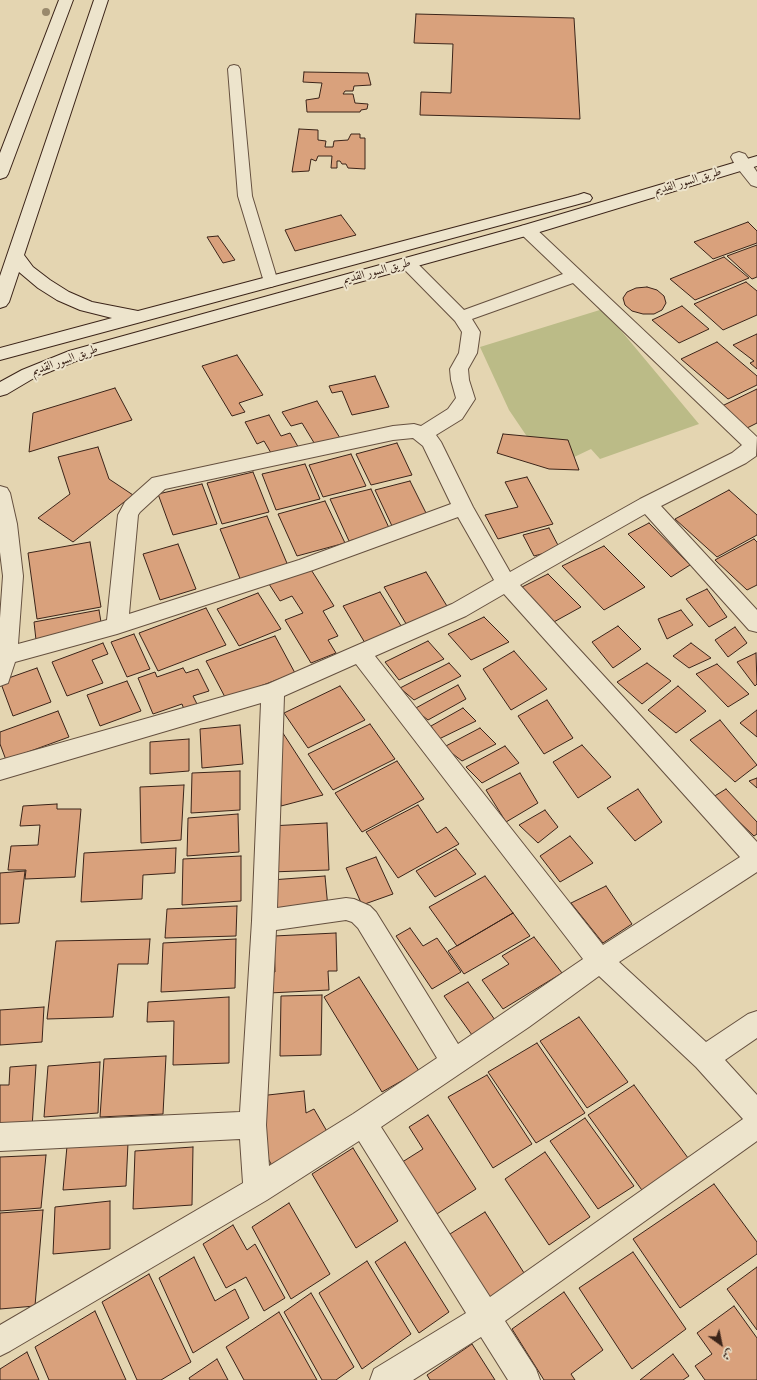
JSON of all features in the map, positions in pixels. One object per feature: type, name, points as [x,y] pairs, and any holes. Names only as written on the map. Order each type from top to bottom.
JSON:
[{"type":"street","points":[[0,174],[66,0]]},
{"type":"street","points":[[0,302],[101,0]]},
{"type":"street","name":"طريق السور القديم","points":[[0,390],[28,374],[75,355],[527,230],[747,161],[757,151]]},
{"type":"street","points":[[747,161],[757,182]]},
{"type":"street","name":"طريق السور القديم","points":[[0,354],[271,282],[747,161]]},
{"type":"street","points":[[0,770],[273,691],[459,610],[647,504],[739,458],[749,451],[752,444],[751,434],[575,276],[527,230]]},
{"type":"street","points":[[16,256],[28,271],[44,284],[63,296],[86,306],[141,317]]},
{"type":"street","points":[[408,264],[461,317],[471,332],[468,352],[459,369],[460,380],[466,399],[455,414],[423,434]]},
{"type":"street","points":[[461,317],[575,276]]},
{"type":"street","points":[[0,1341],[257,1190],[363,1123],[600,961],[757,859],[506,583],[463,508],[431,442],[423,434],[414,431],[393,433],[159,483],[132,507],[128,515],[118,626]]},
{"type":"street","points":[[0,493],[7,524],[13,576],[11,615],[6,656],[0,677]]},
{"type":"street","points":[[647,504],[757,624]]},
{"type":"street","points":[[6,656],[118,626],[306,565],[463,508]]},
{"type":"street","points":[[360,653],[600,961],[705,1058],[757,1114]]},
{"type":"street","points":[[257,1190],[253,1125],[264,921],[273,691]]},
{"type":"street","points":[[264,921],[346,909],[354,910],[361,914],[367,920],[454,1062]]},
{"type":"street","points":[[705,1058],[757,1022]]},
{"type":"street","points":[[363,1123],[525,1380]]},
{"type":"street","points":[[0,1137],[253,1125]]},
{"type":"street","points":[[385,1380],[485,1318],[757,1125]]},
{"type":"lane","points":[[234,69],[245,196],[271,282]]},
{"type":"green space","points":[[603,309],[699,424],[600,459],[591,449],[549,469],[509,410],[480,347]]},
{"type":"building","points":[[416,14],[574,18],[580,119],[420,115],[421,92],[451,93],[453,44],[414,43]]},
{"type":"building","points":[[304,72],[368,73],[371,85],[354,86],[353,91],[345,91],[343,94],[353,94],[355,103],[368,104],[367,109],[361,110],[360,112],[307,112],[306,100],[319,98],[322,83],[303,82]]},
{"type":"building","points":[[299,129],[318,130],[318,140],[326,141],[325,147],[333,147],[334,141],[348,140],[351,134],[360,134],[360,138],[365,138],[365,169],[348,168],[346,164],[342,164],[340,161],[337,161],[337,168],[331,168],[332,156],[318,156],[316,161],[311,159],[309,171],[292,172]]},
{"type":"building","points":[[341,215],[356,235],[295,251],[285,230]]},
{"type":"building","points":[[748,222],[757,231],[757,243],[713,259],[694,242]]},
{"type":"building","points":[[218,236],[235,260],[223,263],[207,237]]},
{"type":"building","points":[[757,245],[757,277],[752,279],[727,256]]},
{"type":"building","points":[[724,257],[749,278],[695,300],[670,279]]},
{"type":"building","points":[[746,282],[757,291],[757,315],[723,330],[694,304]]},
{"type":"building","points":[[647,287],[657,290],[664,296],[666,303],[662,310],[654,314],[643,314],[632,311],[625,305],[623,298],[627,292],[636,288]]},
{"type":"building","points":[[682,306],[709,329],[679,343],[652,320]]},
{"type":"building","points":[[757,334],[757,369],[750,363],[754,361],[733,345]]},
{"type":"building","points":[[717,342],[757,376],[757,385],[728,399],[681,359]]},
{"type":"building","points":[[237,355],[263,395],[239,403],[245,412],[232,416],[202,366]]},
{"type":"building","points":[[375,376],[389,407],[352,415],[342,391],[332,393],[329,386]]},
{"type":"building","points":[[115,388],[132,420],[29,452],[33,413]]},
{"type":"building","points":[[757,389],[757,423],[747,428],[722,406]]},
{"type":"building","points":[[317,401],[340,438],[316,446],[302,423],[291,426],[282,412]]},
{"type":"building","points":[[269,415],[281,436],[290,433],[300,450],[274,458],[264,441],[257,444],[245,422]]},
{"type":"building","points":[[503,434],[568,440],[579,470],[549,469],[497,453]]},
{"type":"building","points":[[397,443],[412,475],[371,485],[356,454]]},
{"type":"building","points":[[98,447],[109,479],[133,495],[73,542],[38,518],[70,494],[58,457]]},
{"type":"building","points":[[351,454],[366,486],[323,497],[309,465]]},
{"type":"building","points":[[305,464],[320,499],[276,510],[262,474]]},
{"type":"building","points":[[253,472],[269,512],[222,524],[207,483]]},
{"type":"building","points":[[527,477],[553,524],[498,539],[485,515],[518,507],[505,482]]},
{"type":"building","points":[[410,481],[428,517],[392,526],[375,490]]},
{"type":"building","points":[[202,484],[217,524],[173,535],[158,494]]},
{"type":"building","points":[[371,489],[390,530],[349,541],[330,499]]},
{"type":"building","points":[[729,490],[757,515],[757,535],[717,557],[675,519]]},
{"type":"building","points":[[325,501],[345,543],[297,556],[278,514]]},
{"type":"building","points":[[267,516],[289,568],[241,581],[220,529]]},
{"type":"building","points":[[649,523],[690,565],[671,577],[628,534]]},
{"type":"building","points":[[549,528],[560,549],[534,556],[523,535]]},
{"type":"building","points":[[754,539],[757,542],[757,585],[747,590],[715,560]]},
{"type":"building","points":[[90,542],[101,607],[37,619],[28,553]]},
{"type":"building","points":[[178,544],[196,589],[160,600],[143,554]]},
{"type":"building","points":[[604,546],[645,587],[604,610],[562,566]]},
{"type":"building","points":[[310,568],[334,606],[323,611],[338,636],[328,640],[336,653],[311,663],[285,620],[303,613],[292,596],[280,601],[269,584]]},
{"type":"building","points":[[426,572],[450,611],[408,627],[384,587]]},
{"type":"building","points":[[548,574],[581,607],[552,623],[520,588]]},
{"type":"building","points":[[707,589],[727,617],[709,627],[686,599]]},
{"type":"building","points":[[380,592],[403,629],[365,643],[343,606]]},
{"type":"building","points":[[258,593],[281,629],[239,646],[217,609]]},
{"type":"building","points":[[206,608],[226,645],[158,671],[139,633]]},
{"type":"building","points":[[99,610],[102,628],[36,640],[34,622]]},
{"type":"building","points":[[681,610],[693,625],[667,639],[658,619]]},
{"type":"building","points":[[484,617],[509,642],[471,660],[448,634]]},
{"type":"building","points":[[618,626],[641,649],[613,668],[592,642]]},
{"type":"building","points":[[735,627],[747,643],[728,657],[715,640]]},
{"type":"building","points":[[134,634],[150,669],[127,677],[111,642]]},
{"type":"building","points":[[275,636],[295,673],[226,699],[206,661]]},
{"type":"building","points":[[428,641],[444,659],[399,680],[385,662]]},
{"type":"building","points":[[103,643],[108,654],[92,660],[103,683],[67,696],[52,662]]},
{"type":"building","points":[[691,643],[711,658],[689,668],[673,656]]},
{"type":"building","points":[[514,651],[547,689],[511,710],[483,669]]},
{"type":"building","points":[[756,653],[757,684],[755,686],[737,662]]},
{"type":"building","points":[[449,663],[461,676],[414,700],[400,688]]},
{"type":"building","points":[[647,663],[671,681],[642,704],[617,682]]},
{"type":"building","points":[[717,664],[749,694],[728,707],[696,674]]},
{"type":"building","points":[[37,668],[51,702],[13,716],[0,681]]},
{"type":"building","points":[[183,668],[186,673],[198,669],[209,691],[193,696],[199,708],[185,712],[182,704],[153,714],[138,678],[155,672],[157,677]]},
{"type":"building","points":[[127,681],[141,711],[100,726],[87,695]]},
{"type":"building","points":[[458,685],[466,699],[428,720],[414,709]]},
{"type":"building","points":[[340,686],[365,720],[308,748],[284,713]]},
{"type":"building","points":[[678,686],[706,711],[676,733],[648,710]]},
{"type":"building","points":[[547,700],[573,738],[544,754],[518,716]]},
{"type":"building","points":[[463,708],[476,721],[439,739],[431,726]]},
{"type":"building","points":[[757,710],[757,737],[740,723]]},
{"type":"building","points":[[58,711],[69,737],[6,760],[0,744],[0,732]]},
{"type":"building","points":[[720,720],[757,765],[735,782],[690,740]]},
{"type":"building","points":[[370,724],[395,759],[333,790],[308,754]]},
{"type":"building","points":[[240,725],[243,764],[202,768],[200,729]]},
{"type":"building","points":[[279,727],[323,795],[281,806]]},
{"type":"building","points":[[480,728],[496,744],[462,761],[444,747]]},
{"type":"building","points":[[189,739],[189,771],[150,774],[150,742]]},
{"type":"building","points":[[582,745],[611,777],[578,798],[553,762]]},
{"type":"building","points":[[505,746],[519,763],[482,783],[466,767]]},
{"type":"building","points":[[397,761],[424,799],[362,832],[335,793]]},
{"type":"building","points":[[240,771],[240,810],[191,813],[192,773]]},
{"type":"building","points":[[520,773],[538,803],[506,822],[486,790]]},
{"type":"building","points":[[757,778],[757,788],[749,781]]},
{"type":"building","points":[[184,785],[181,840],[141,843],[140,787]]},
{"type":"building","points":[[638,789],[662,822],[635,841],[607,808]]},
{"type":"building","points":[[726,789],[757,822],[757,834],[754,836],[713,797]]},
{"type":"building","points":[[57,804],[57,809],[81,809],[75,877],[25,879],[26,870],[8,870],[11,846],[38,845],[40,825],[20,826],[23,806]]},
{"type":"building","points":[[418,805],[437,833],[446,827],[459,844],[398,878],[366,832]]},
{"type":"building","points":[[545,810],[558,827],[538,843],[519,825]]},
{"type":"building","points":[[238,814],[239,852],[187,856],[188,818]]},
{"type":"building","points":[[327,823],[329,870],[270,872],[270,826]]},
{"type":"building","points":[[570,836],[593,863],[560,882],[540,856]]},
{"type":"building","points":[[176,848],[175,873],[143,875],[142,899],[81,902],[84,853]]},
{"type":"building","points":[[456,849],[476,874],[435,897],[416,871]]},
{"type":"building","points":[[241,856],[241,901],[182,905],[183,859]]},
{"type":"building","points":[[376,857],[393,894],[362,905],[346,868]]},
{"type":"building","points":[[25,871],[19,923],[0,924],[0,873]]},
{"type":"building","points":[[325,876],[328,908],[272,913],[271,880]]},
{"type":"building","points":[[485,876],[513,913],[457,946],[429,907]]},
{"type":"building","points":[[606,886],[632,924],[603,943],[571,903]]},
{"type":"building","points":[[237,906],[236,936],[165,938],[167,909]]},
{"type":"building","points":[[513,913],[530,936],[464,974],[448,951]]},
{"type":"building","points":[[410,928],[423,946],[437,938],[461,972],[432,989],[396,936]]},
{"type":"building","points":[[336,933],[337,971],[328,971],[329,990],[269,993],[269,972],[275,972],[274,936]]},
{"type":"building","points":[[534,937],[562,973],[503,1009],[482,980],[509,964],[502,956]]},
{"type":"building","points":[[150,939],[148,964],[118,964],[113,1017],[47,1019],[56,941]]},
{"type":"building","points":[[236,939],[235,988],[161,992],[163,943]]},
{"type":"building","points":[[359,977],[419,1071],[382,1092],[324,997]]},
{"type":"building","points":[[468,982],[495,1020],[472,1035],[444,996]]},
{"type":"building","points":[[322,995],[321,1055],[280,1056],[281,996]]},
{"type":"building","points":[[229,997],[229,1063],[173,1065],[174,1021],[147,1022],[148,1002]]},
{"type":"building","points":[[44,1007],[42,1042],[0,1045],[0,1010]]},
{"type":"building","points":[[579,1017],[628,1082],[587,1108],[540,1041]]},
{"type":"building","points":[[537,1043],[585,1113],[536,1143],[488,1072]]},
{"type":"building","points":[[166,1056],[163,1114],[100,1117],[104,1059]]},
{"type":"building","points":[[100,1062],[98,1113],[44,1117],[48,1066]]},
{"type":"building","points":[[36,1065],[32,1128],[0,1131],[0,1085],[9,1085],[10,1067]]},
{"type":"building","points":[[487,1075],[532,1144],[493,1168],[448,1097]]},
{"type":"building","points":[[634,1085],[691,1162],[644,1193],[588,1115]]},
{"type":"building","points":[[304,1091],[306,1113],[314,1109],[332,1140],[276,1173],[258,1140],[259,1096]]},
{"type":"building","points":[[428,1115],[476,1189],[429,1219],[396,1166],[423,1149],[409,1127]]},
{"type":"building","points":[[585,1118],[634,1186],[598,1209],[550,1141]]},
{"type":"building","points":[[128,1143],[126,1186],[63,1190],[67,1146]]},
{"type":"building","points":[[193,1147],[192,1205],[133,1209],[135,1151]]},
{"type":"building","points":[[353,1148],[398,1221],[356,1248],[312,1174]]},
{"type":"building","points":[[545,1152],[590,1217],[549,1245],[505,1179]]},
{"type":"building","points":[[46,1155],[41,1208],[0,1211],[0,1157]]},
{"type":"building","points":[[714,1184],[757,1242],[757,1254],[680,1308],[633,1239]]},
{"type":"building","points":[[110,1201],[110,1249],[53,1254],[55,1207]]},
{"type":"building","points":[[289,1203],[330,1274],[291,1299],[252,1227]]},
{"type":"building","points":[[43,1210],[35,1306],[0,1309],[0,1213]]},
{"type":"building","points":[[485,1212],[526,1276],[482,1306],[442,1239]]},
{"type":"building","points":[[233,1225],[247,1250],[255,1244],[285,1298],[264,1311],[246,1277],[226,1288],[203,1244]]},
{"type":"building","points":[[405,1242],[449,1312],[419,1333],[375,1262]]},
{"type":"building","points":[[633,1252],[686,1329],[632,1369],[579,1288]]},
{"type":"building","points":[[194,1257],[215,1301],[235,1289],[249,1318],[193,1353],[159,1278]]},
{"type":"building","points":[[367,1261],[411,1334],[362,1369],[319,1293]]},
{"type":"building","points":[[757,1267],[757,1330],[727,1289]]},
{"type":"building","points":[[149,1274],[191,1362],[161,1380],[137,1380],[102,1302]]},
{"type":"building","points":[[564,1292],[603,1350],[571,1374],[575,1380],[544,1380],[512,1329]]},
{"type":"building","points":[[311,1293],[354,1367],[336,1380],[322,1380],[284,1312]]},
{"type":"building","points":[[734,1306],[757,1338],[757,1380],[705,1380],[695,1366],[712,1354],[697,1333]]},
{"type":"building","points":[[95,1311],[126,1380],[49,1380],[35,1347]]},
{"type":"building","points":[[279,1312],[317,1380],[244,1380],[226,1347]]},
{"type":"building","points":[[472,1344],[495,1380],[430,1380],[427,1375]]},
{"type":"building","points":[[27,1352],[39,1380],[0,1380],[0,1369]]},
{"type":"building","points":[[673,1354],[689,1376],[683,1380],[640,1380]]},
{"type":"building","points":[[217,1359],[228,1380],[190,1380],[189,1378]]}]
